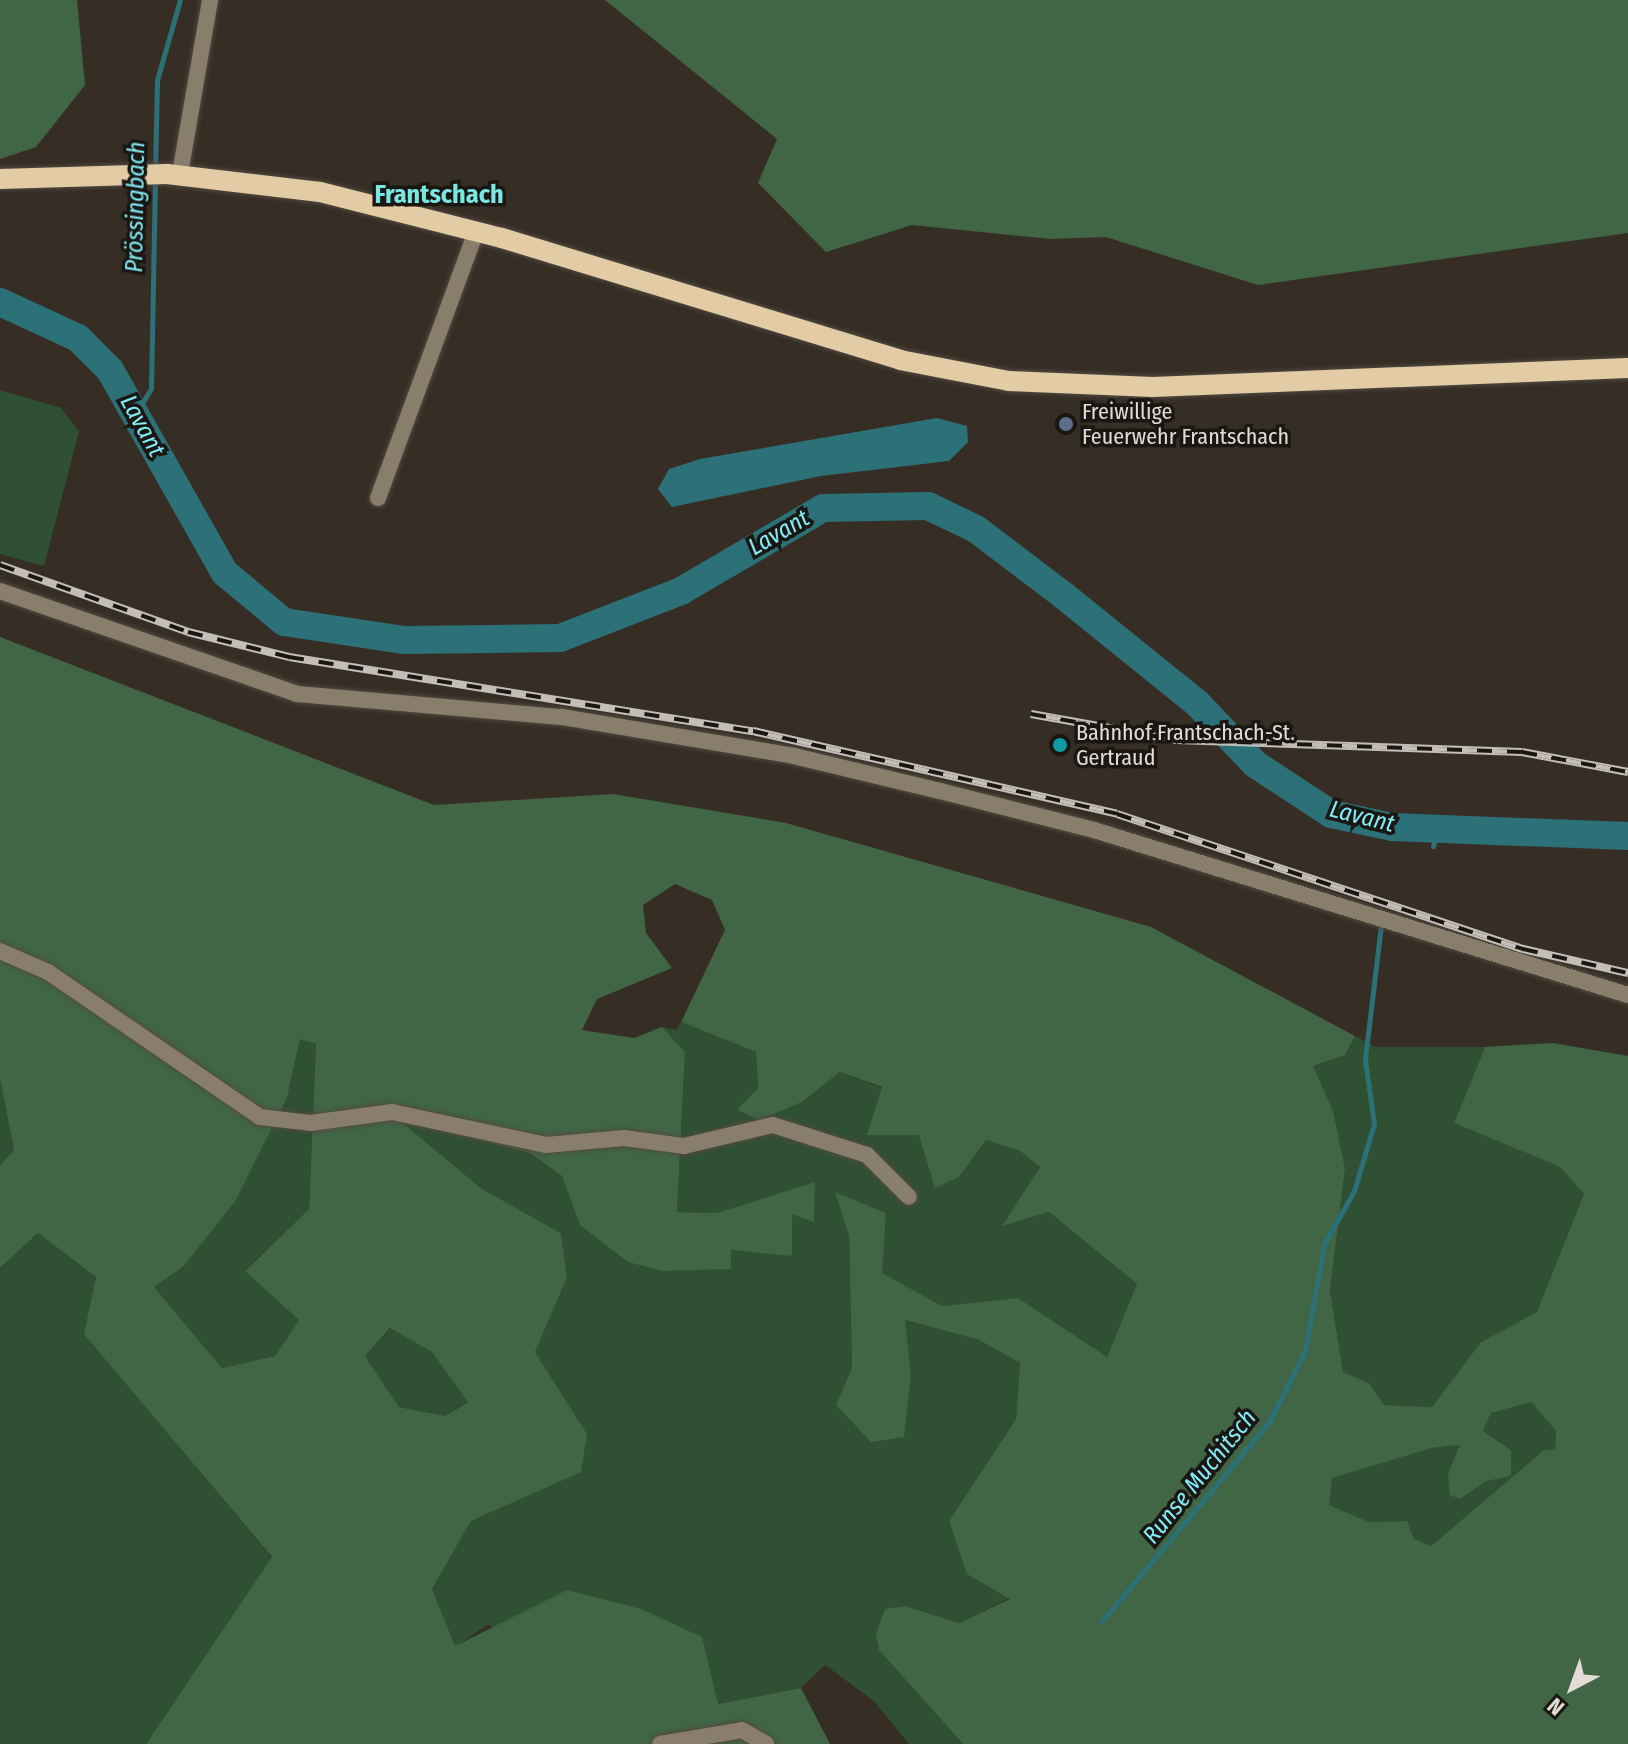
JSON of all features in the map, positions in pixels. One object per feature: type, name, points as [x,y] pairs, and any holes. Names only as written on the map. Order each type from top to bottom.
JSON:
[{"type":"main road","points":[[0,179],[173,174],[320,192],[476,231],[900,360],[1009,381],[1139,388],[1628,368]]},
{"type":"street","points":[[173,174],[210,0]]},
{"type":"street","points":[[378,498],[476,231]]},
{"type":"street","points":[[0,591],[297,694],[562,717],[794,756],[940,791],[1109,835],[1628,995]]},
{"type":"street","points":[[0,951],[48,972],[260,1117],[310,1123],[392,1112],[546,1145],[624,1138],[684,1146],[773,1125],[867,1155],[909,1197]]},
{"type":"street","points":[[660,1744],[742,1730],[766,1744]]},
{"type":"green space","points":[[0,0],[77,0],[85,85],[36,147],[0,159]]},
{"type":"green space","points":[[605,0],[1628,0],[1628,233],[1258,285],[1106,237],[1051,239],[912,225],[826,252],[758,183],[777,139]]},
{"type":"green space","points":[[0,390],[61,408],[79,431],[44,566],[0,554]]},
{"type":"green space","points":[[0,637],[434,805],[613,794],[786,823],[1151,927],[1355,1036],[1345,1055],[1313,1066],[1333,1111],[1345,1169],[1330,1290],[1343,1372],[1369,1383],[1384,1405],[1432,1407],[1481,1342],[1537,1312],[1584,1194],[1560,1167],[1454,1123],[1485,1047],[1553,1043],[1628,1056],[1628,1744],[963,1744],[879,1650],[876,1634],[885,1609],[906,1606],[959,1623],[1010,1599],[967,1574],[949,1521],[1016,1419],[1020,1363],[979,1340],[905,1320],[911,1375],[904,1437],[871,1442],[836,1405],[852,1367],[849,1236],[835,1192],[886,1213],[882,1273],[942,1306],[1018,1298],[1107,1357],[1137,1284],[1049,1212],[1002,1226],[1040,1167],[1020,1151],[986,1140],[959,1177],[935,1188],[919,1135],[867,1135],[882,1087],[840,1072],[802,1102],[759,1120],[737,1110],[758,1088],[756,1052],[681,1022],[725,930],[712,900],[675,884],[643,905],[646,933],[672,968],[597,999],[582,1030],[634,1038],[662,1027],[685,1052],[677,1212],[717,1213],[815,1182],[814,1222],[792,1214],[792,1256],[731,1250],[731,1269],[663,1271],[628,1262],[580,1225],[562,1176],[530,1153],[399,1120],[482,1189],[561,1233],[567,1278],[535,1352],[587,1434],[581,1472],[471,1521],[432,1589],[455,1646],[567,1590],[641,1609],[702,1637],[718,1704],[801,1688],[830,1744],[146,1744],[272,1557],[84,1334],[96,1277],[38,1233],[0,1268],[0,1165],[14,1150],[0,1079]],"holes":[[[300,1039],[316,1044],[309,1209],[245,1271],[299,1320],[275,1356],[222,1368],[154,1287],[183,1267],[236,1200],[287,1098]],[[390,1328],[432,1352],[468,1402],[445,1416],[399,1407],[365,1356]],[[1531,1402],[1556,1431],[1555,1450],[1544,1450],[1431,1546],[1414,1539],[1407,1521],[1369,1522],[1329,1505],[1332,1478],[1432,1448],[1460,1445],[1448,1474],[1450,1495],[1460,1499],[1486,1481],[1511,1476],[1511,1450],[1483,1431],[1491,1413]]]},
{"type":"green space","points":[[681,1022],[756,1052],[758,1088],[802,1102],[840,1072],[882,1088],[959,1177],[986,1140],[1020,1151],[1040,1167],[1003,1225],[1049,1212],[1137,1284],[1107,1358],[1018,1298],[942,1306],[881,1273],[886,1213],[836,1193],[849,1236],[852,1367],[836,1405],[911,1375],[904,1320],[979,1340],[1020,1363],[1016,1419],[949,1521],[1010,1598],[959,1623],[907,1606],[879,1650],[963,1744],[909,1744],[874,1701],[825,1665],[801,1688],[718,1704],[487,1625],[455,1647],[432,1589],[471,1521],[505,1506],[587,1435],[535,1352],[567,1278],[561,1233],[482,1189],[397,1119],[530,1153],[562,1176],[581,1225],[731,1269],[731,1250],[792,1255],[792,1213],[814,1221],[814,1183],[717,1213],[677,1212],[685,1052],[662,1027],[676,1030]]},
{"type":"green space","points":[[1355,1036],[1376,1047],[1485,1047],[1454,1123],[1560,1167],[1584,1194],[1538,1312],[1481,1342],[1432,1407],[1384,1405],[1369,1383],[1343,1372],[1330,1290],[1345,1169],[1313,1066],[1345,1055]]},
{"type":"green space","points":[[300,1038],[316,1044],[309,1209],[245,1270],[299,1320],[275,1356],[222,1368],[154,1287],[183,1267],[236,1199],[287,1098]]},
{"type":"green space","points":[[0,1079],[14,1150],[0,1165]]},
{"type":"green space","points":[[38,1233],[96,1277],[85,1334],[272,1558],[146,1744],[0,1744],[0,1268]]},
{"type":"green space","points":[[391,1328],[432,1352],[468,1401],[445,1416],[399,1407],[365,1356]]},
{"type":"green space","points":[[1531,1402],[1556,1431],[1555,1450],[1544,1450],[1431,1546],[1414,1539],[1406,1521],[1369,1522],[1329,1505],[1331,1478],[1432,1448],[1461,1445],[1486,1480],[1510,1476],[1511,1450],[1483,1431],[1491,1413]]},
{"type":"water","points":[[937,418],[967,426],[968,442],[949,461],[821,476],[672,507],[658,489],[669,469],[700,459]]},
{"type":"waterway","name":"Prössingbach","points":[[155,171],[157,80],[180,0]]},
{"type":"waterway","name":"Prössingbach","points":[[135,415],[151,388],[155,181]]},
{"type":"waterway","name":"Lavant","points":[[0,302],[78,338],[110,370],[225,573],[284,622],[405,640],[560,638],[681,591],[823,508],[928,506],[976,529],[1063,595],[1197,703],[1255,764],[1331,814],[1392,827],[1628,836]]},
{"type":"waterway","name":"Runse Muchitsch","points":[[1433,846],[1438,829]]},
{"type":"waterway","name":"Runse Muchitsch","points":[[1102,1621],[1269,1422],[1305,1351],[1324,1244],[1354,1191],[1374,1124],[1365,1059],[1381,924]]},
{"type":"railway","points":[[0,565],[188,632],[289,657],[753,731],[1117,814],[1523,949],[1628,973]]},
{"type":"railway","points":[[1031,714],[1177,740],[1522,752],[1628,772]]},
{"type":"place","name":"Freiwillige Feuerwehr Frantschach","points":[[1066,424]]},
{"type":"place","name":"Bahnhof Frantschach-St. Gertraud","points":[[1060,745]]},
{"type":"district","name":"Frantschach","points":[[439,195]]}]
